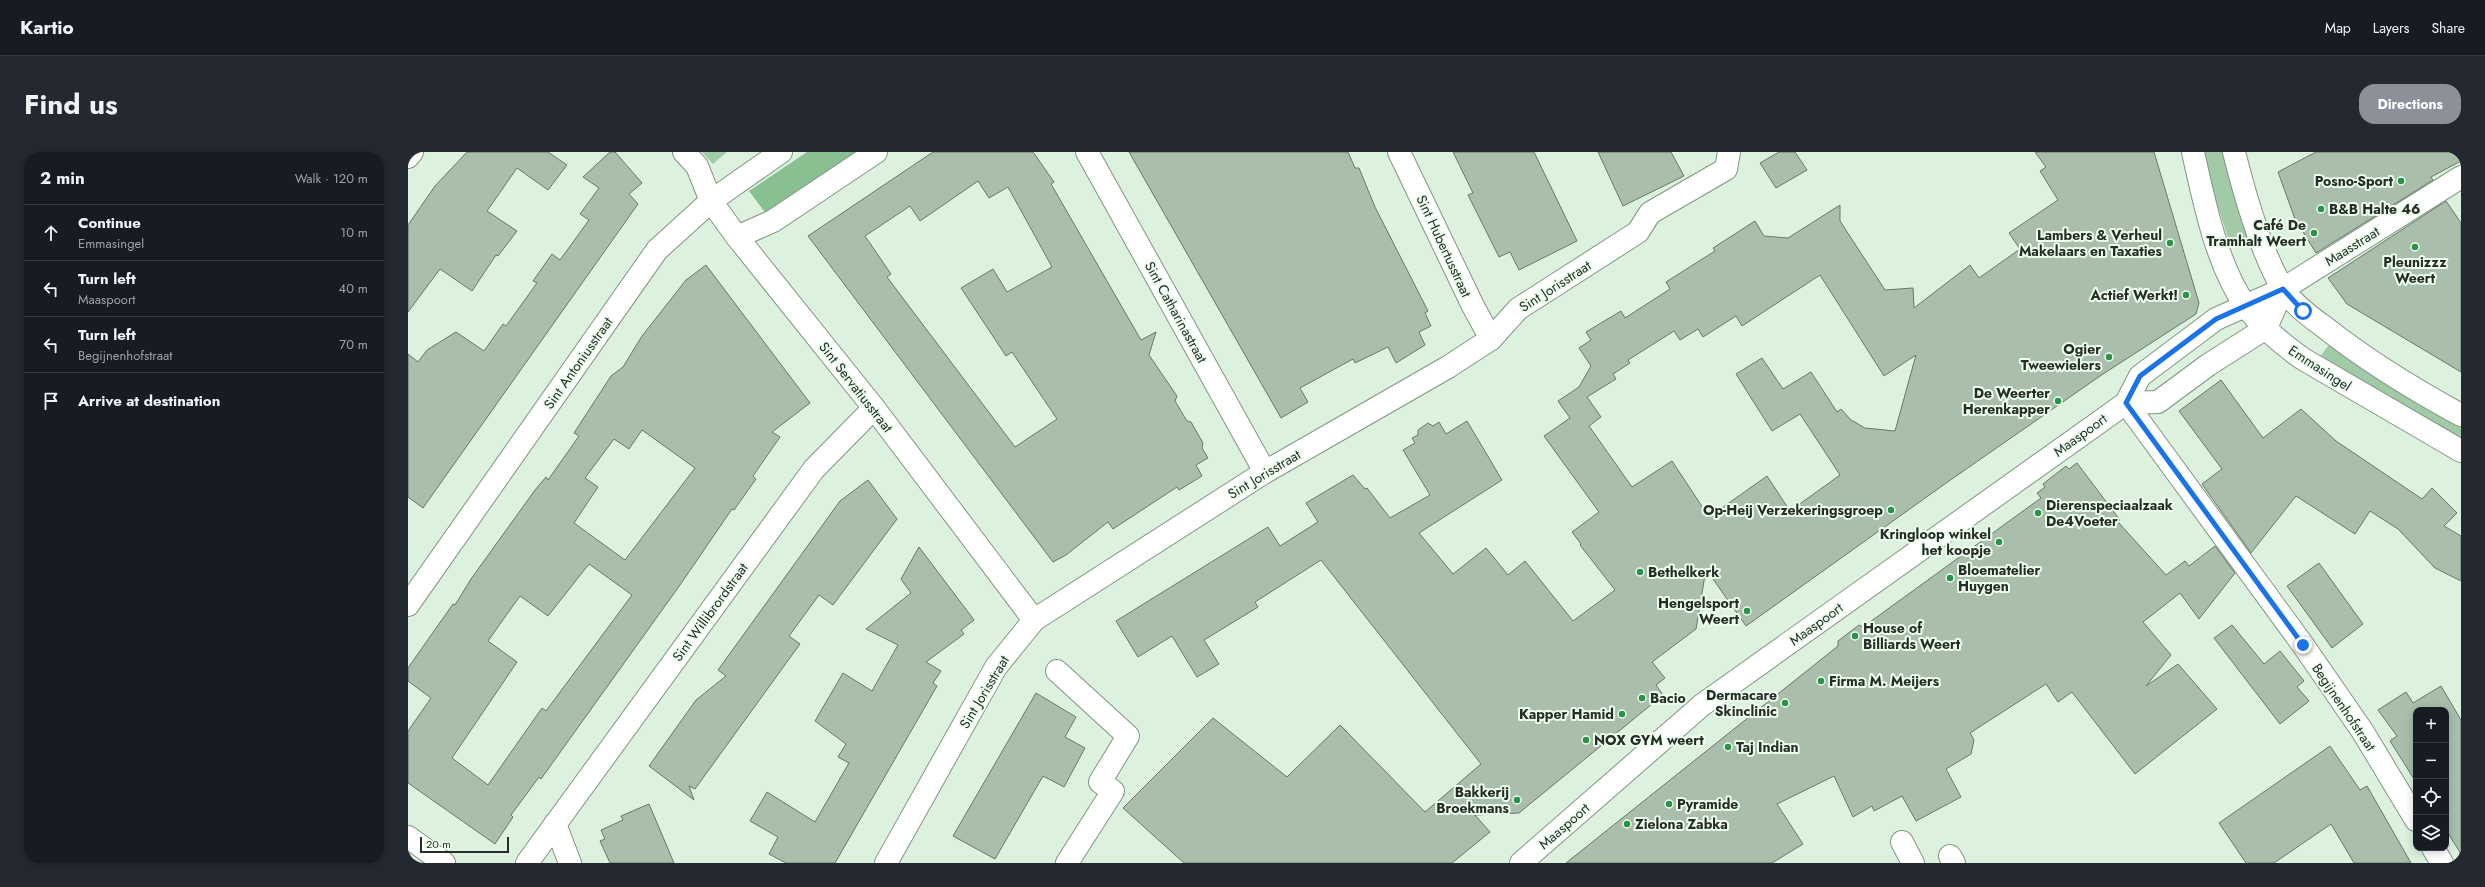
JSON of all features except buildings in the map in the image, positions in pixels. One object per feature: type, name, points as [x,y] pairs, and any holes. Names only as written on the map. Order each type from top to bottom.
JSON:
[{"type":"street","points":[[408,157],[412,152]]},
{"type":"street","name":"Sint Servatiusstraat","points":[[684,152],[697,166],[712,201],[737,237],[874,408],[1034,620]]},
{"type":"street","name":"Sint Antoniusstraat","points":[[408,605],[657,250],[712,201],[781,152]]},
{"type":"street","points":[[737,237],[773,221],[876,152]]},
{"type":"street","name":"Sint Catharinastraat","points":[[1087,152],[1265,472]]},
{"type":"street","name":"Sint Hubertusstraat","points":[[1399,152],[1473,306],[1491,339]]},
{"type":"street","name":"Emmasingel","points":[[2193,152],[2203,199],[2223,259],[2246,305],[2266,328],[2303,359],[2461,451]]},
{"type":"street","points":[[2234,152],[2241,179],[2263,245],[2283,289],[2303,311],[2376,365],[2461,415]]},
{"type":"street","name":"Sint Jorisstraat","points":[[886,863],[996,667],[1034,620],[1265,472],[1448,367],[1491,339],[1518,309],[1638,232],[1650,213],[1728,161]]},
{"type":"street","name":"Maasstraat","points":[[2283,289],[2461,177]]},
{"type":"street","points":[[2126,403],[2158,402],[2219,357],[2266,328],[2283,289]]},
{"type":"street","name":"Maaspoort","points":[[1521,863],[1702,705],[2126,403],[2140,376],[2216,319],[2283,289]]},
{"type":"street","name":"Begijnenhofstraat","points":[[2126,403],[2303,645],[2362,732],[2413,815]]},
{"type":"street","name":"Sint Willibrordstraat","points":[[527,863],[814,469],[874,408]]},
{"type":"street","points":[[1058,671],[1128,736],[1100,782],[1113,791],[1067,863]]},
{"type":"street","points":[[555,824],[570,863]]},
{"type":"street","points":[[408,837],[444,863]]},
{"type":"street","points":[[1902,842],[1913,863]]},
{"type":"street","points":[[2435,851],[2442,863]]},
{"type":"green space","points":[[702,152],[727,152],[713,164]]},
{"type":"green space","points":[[807,152],[860,152],[767,215],[749,191]]},
{"type":"green space","points":[[2201,152],[2226,152],[2254,239],[2231,248]]},
{"type":"green space","points":[[2331,342],[2461,424],[2461,440],[2319,358]]},
{"type":"place","name":"Posno-Sport","points":[[2401,181]]},
{"type":"place","name":"B&B Halte 46","points":[[2321,209]]},
{"type":"place","name":"Café De Tramhalt Weert","points":[[2314,233]]},
{"type":"place","name":"Lambers & Verheul Makelaars en Taxaties","points":[[2170,243]]},
{"type":"place","name":"Pleunizzz Weert","points":[[2415,247]]},
{"type":"place","name":"Actief Werkt!","points":[[2186,295]]},
{"type":"place","name":"Ogier Tweewielers","points":[[2109,357]]},
{"type":"place","name":"De Weerter Herenkapper","points":[[2058,401]]},
{"type":"place","name":"Op-Heij Verzekeringsgroep","points":[[1891,510]]},
{"type":"place","name":"Dierenspeciaalzaak De4Voeter","points":[[2038,513]]},
{"type":"place","name":"Kringloop winkel het koopje","points":[[1999,542]]},
{"type":"place","name":"Bethelkerk","points":[[1640,572]]},
{"type":"place","name":"Bloematelier Huygen","points":[[1950,578]]},
{"type":"place","name":"Hengelsport Weert","points":[[1747,611]]},
{"type":"place","name":"House of Billiards Weert","points":[[1855,636]]},
{"type":"place","name":"Firma M. Meijers","points":[[1821,681]]},
{"type":"place","name":"Bacio","points":[[1642,698]]},
{"type":"place","name":"Dermacare Skinclinic","points":[[1785,703]]},
{"type":"place","name":"Kapper Hamid","points":[[1622,714]]},
{"type":"place","name":"NOX GYM weert","points":[[1586,740]]},
{"type":"place","name":"Taj Indian","points":[[1728,747]]},
{"type":"place","name":"Bakkerij Broekmans","points":[[1517,800]]},
{"type":"place","name":"Pyramide","points":[[1669,804]]},
{"type":"place","name":"Zielona Zabka","points":[[1627,824]]},
{"type":"route","points":[[2303,311],[2283,289],[2216,319],[2140,376],[2126,403],[2303,645]]}]
